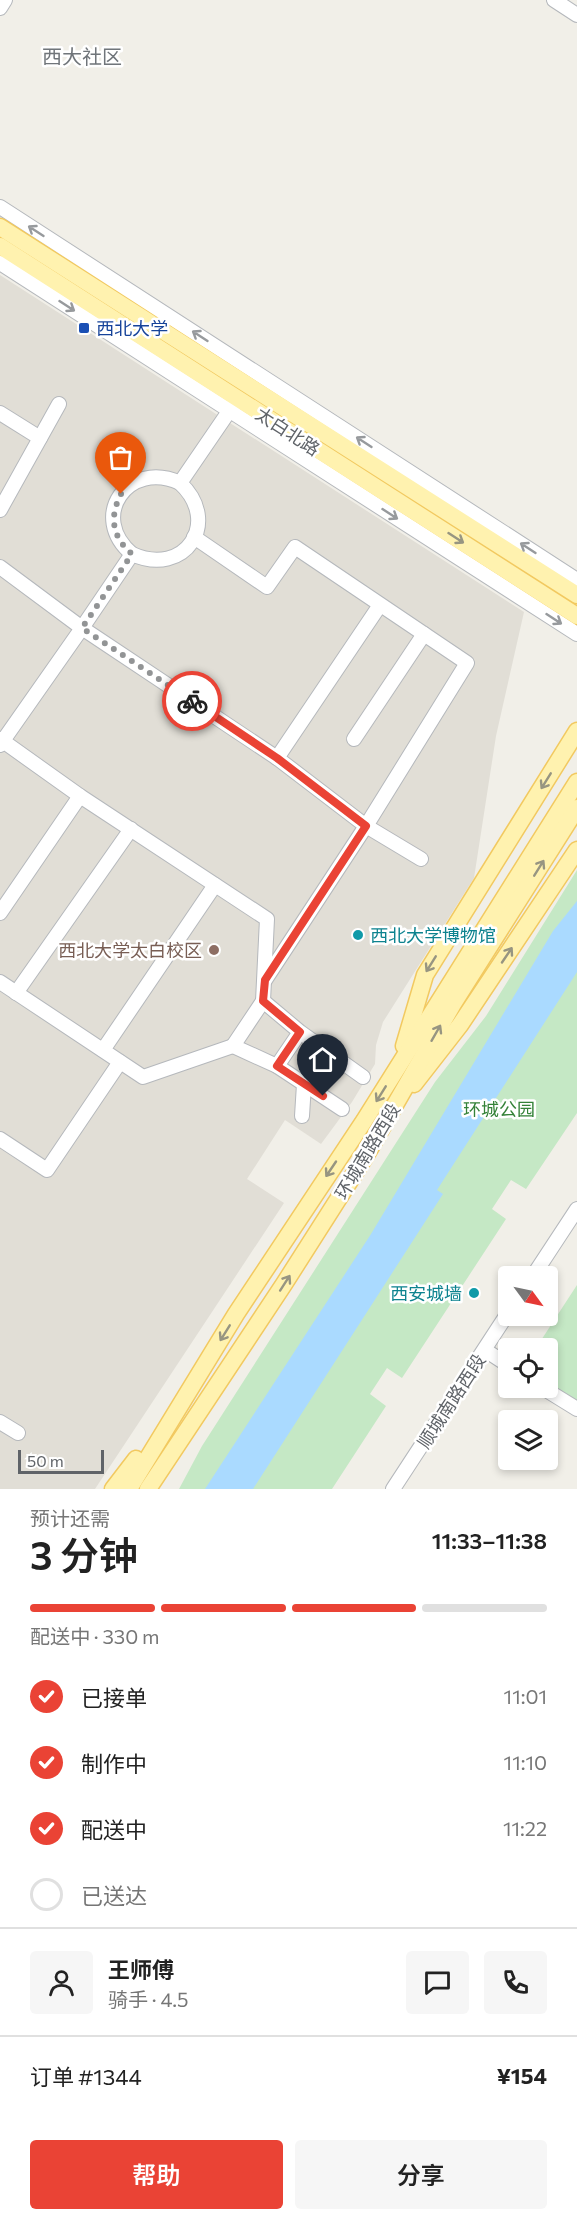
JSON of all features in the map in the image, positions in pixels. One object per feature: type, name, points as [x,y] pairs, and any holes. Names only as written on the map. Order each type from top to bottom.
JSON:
[{"type":"main road","name":"太白北路","points":[[0,227],[577,595]]},
{"type":"main road","name":"太白北路","points":[[0,246],[234,405],[577,616]]},
{"type":"main road","points":[[398,1067],[425,975],[577,731]]},
{"type":"main road","name":"环城南路西段","points":[[129,1489],[194,1382],[398,1067],[577,783]]},
{"type":"main road","name":"环城南路西段","points":[[148,1489],[284,1284],[397,1102],[453,1004],[577,808]]},
{"type":"main road","points":[[397,1102],[425,1073],[460,1025],[577,850]]},
{"type":"main road","name":"环城南路西段","points":[[113,1489],[194,1382]]},
{"type":"main road","points":[[162,1489],[184,1437]]},
{"type":"street","points":[[0,8],[6,0]]},
{"type":"street","points":[[554,0],[577,15]]},
{"type":"street","points":[[0,207],[577,580]]},
{"type":"street","points":[[0,263],[234,405],[577,634]]},
{"type":"street","points":[[0,510],[59,404]]},
{"type":"street","points":[[180,483],[234,405]]},
{"type":"street","points":[[0,413],[40,438]]},
{"type":"street","points":[[150,476],[168,478],[180,483],[194,500],[199,516],[194,537],[181,553],[169,559],[154,561],[132,554],[119,540],[113,524],[116,505],[121,494],[129,485],[150,476]]},
{"type":"street","points":[[194,537],[267,587],[295,547],[467,663],[366,826],[265,980]]},
{"type":"street","points":[[0,982],[143,1077],[233,1046],[263,1001],[267,919],[1,742],[132,554]]},
{"type":"street","points":[[0,567],[82,628],[277,758],[366,826],[421,859]]},
{"type":"street","points":[[277,758],[380,605]]},
{"type":"street","points":[[354,739],[424,634]]},
{"type":"street","points":[[0,913],[80,796]]},
{"type":"street","points":[[16,993],[131,829]]},
{"type":"street","points":[[103,1050],[215,885]]},
{"type":"street","points":[[263,1001],[300,1032],[363,1077]]},
{"type":"street","points":[[277,1066],[300,1032]]},
{"type":"street","points":[[233,1046],[277,1066],[342,1108]]},
{"type":"street","points":[[0,1139],[47,1170],[120,1062]]},
{"type":"street","points":[[302,1116],[304,1084]]},
{"type":"street","points":[[540,1266],[577,1209]]},
{"type":"street","name":"顺城南路西段","points":[[393,1489],[500,1326]]},
{"type":"street","points":[[484,1350],[498,1359]]},
{"type":"street","points":[[558,1397],[577,1409]]},
{"type":"street","points":[[0,1422],[18,1434]]},
{"type":"shaded area","name":"西北大学太白校区","points":[[0,275],[524,612],[496,736],[474,878],[383,1022],[376,1045],[375,1064],[352,1102],[321,1144],[285,1120],[247,1179],[284,1203],[95,1489],[0,1489]]},
{"type":"green space","name":"环城公园","points":[[577,870],[577,1113],[526,1189],[511,1180],[492,1209],[506,1219],[402,1378],[387,1368],[370,1394],[386,1406],[332,1489],[179,1489],[202,1446],[435,1082],[486,1016]]},
{"type":"green space","points":[[577,1285],[577,1402],[558,1390],[558,1338],[543,1338],[550,1326],[558,1326],[558,1314]]},
{"type":"water","points":[[577,901],[577,972],[437,1190],[443,1194],[253,1489],[205,1489],[371,1234],[553,931]]},
{"type":"way so far","points":[[121,494],[113,516],[113,524],[124,548],[132,554],[82,628],[192,701]]},
{"type":"place","name":"西北大学","points":[[84,328]]},
{"type":"place","name":"西北大学博物馆","points":[[358,935]]},
{"type":"place","name":"西北大学太白校区","points":[[214,950]]},
{"type":"place","name":"西安城墙","points":[[474,1293]]},
{"type":"district","name":"西大社区","points":[[82,56]]},
{"type":"route","points":[[192,701],[277,758],[366,826],[265,980],[263,1001],[300,1032],[277,1066],[323,1096]]}]
